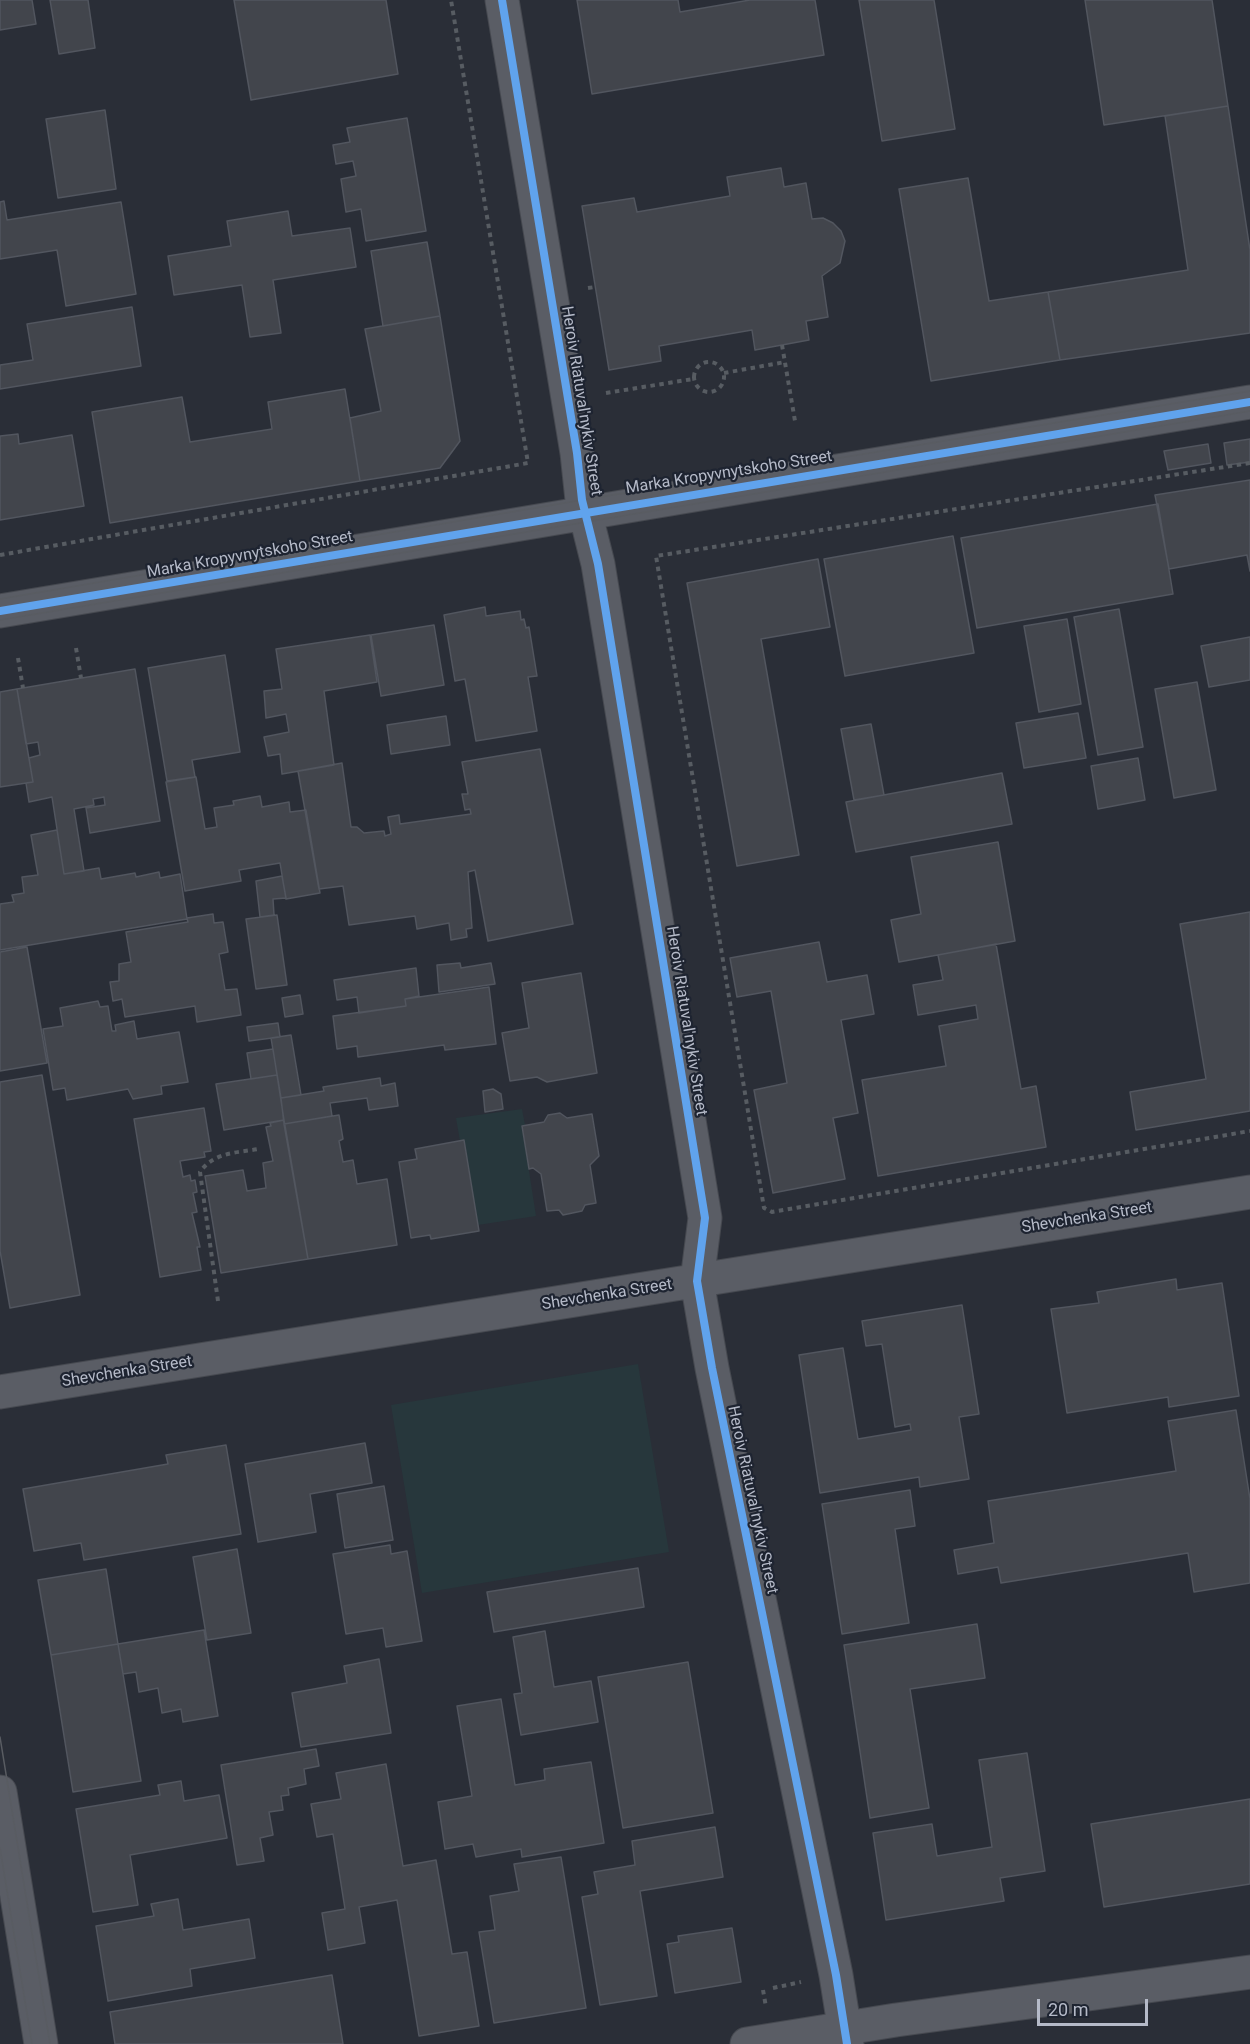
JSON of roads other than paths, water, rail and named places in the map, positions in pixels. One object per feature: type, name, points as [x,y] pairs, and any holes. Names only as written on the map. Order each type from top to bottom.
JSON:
[{"type":"street","name":"Heroiv Riatuval'nykiv Street","points":[[502,0],[585,511],[598,564],[705,1218],[697,1281],[712,1368],[836,1974],[845,2036]]},
{"type":"street","name":"Marka Kropyvnytskoho Street","points":[[0,611],[585,511],[1250,402]]},
{"type":"street","name":"Shevchenka Street","points":[[0,1392],[1250,1192]]},
{"type":"street","points":[[0,1792],[41,2044]]},
{"type":"street","points":[[747,2044],[845,2036],[1250,1972]]},
{"type":"tram line","points":[[0,599],[582,500],[1250,391]]},
{"type":"tram line","points":[[0,620],[1250,411]]},
{"type":"tram line","points":[[0,1737],[50,2044]]},
{"type":"tram line","points":[[0,1848],[32,2044]]}]
